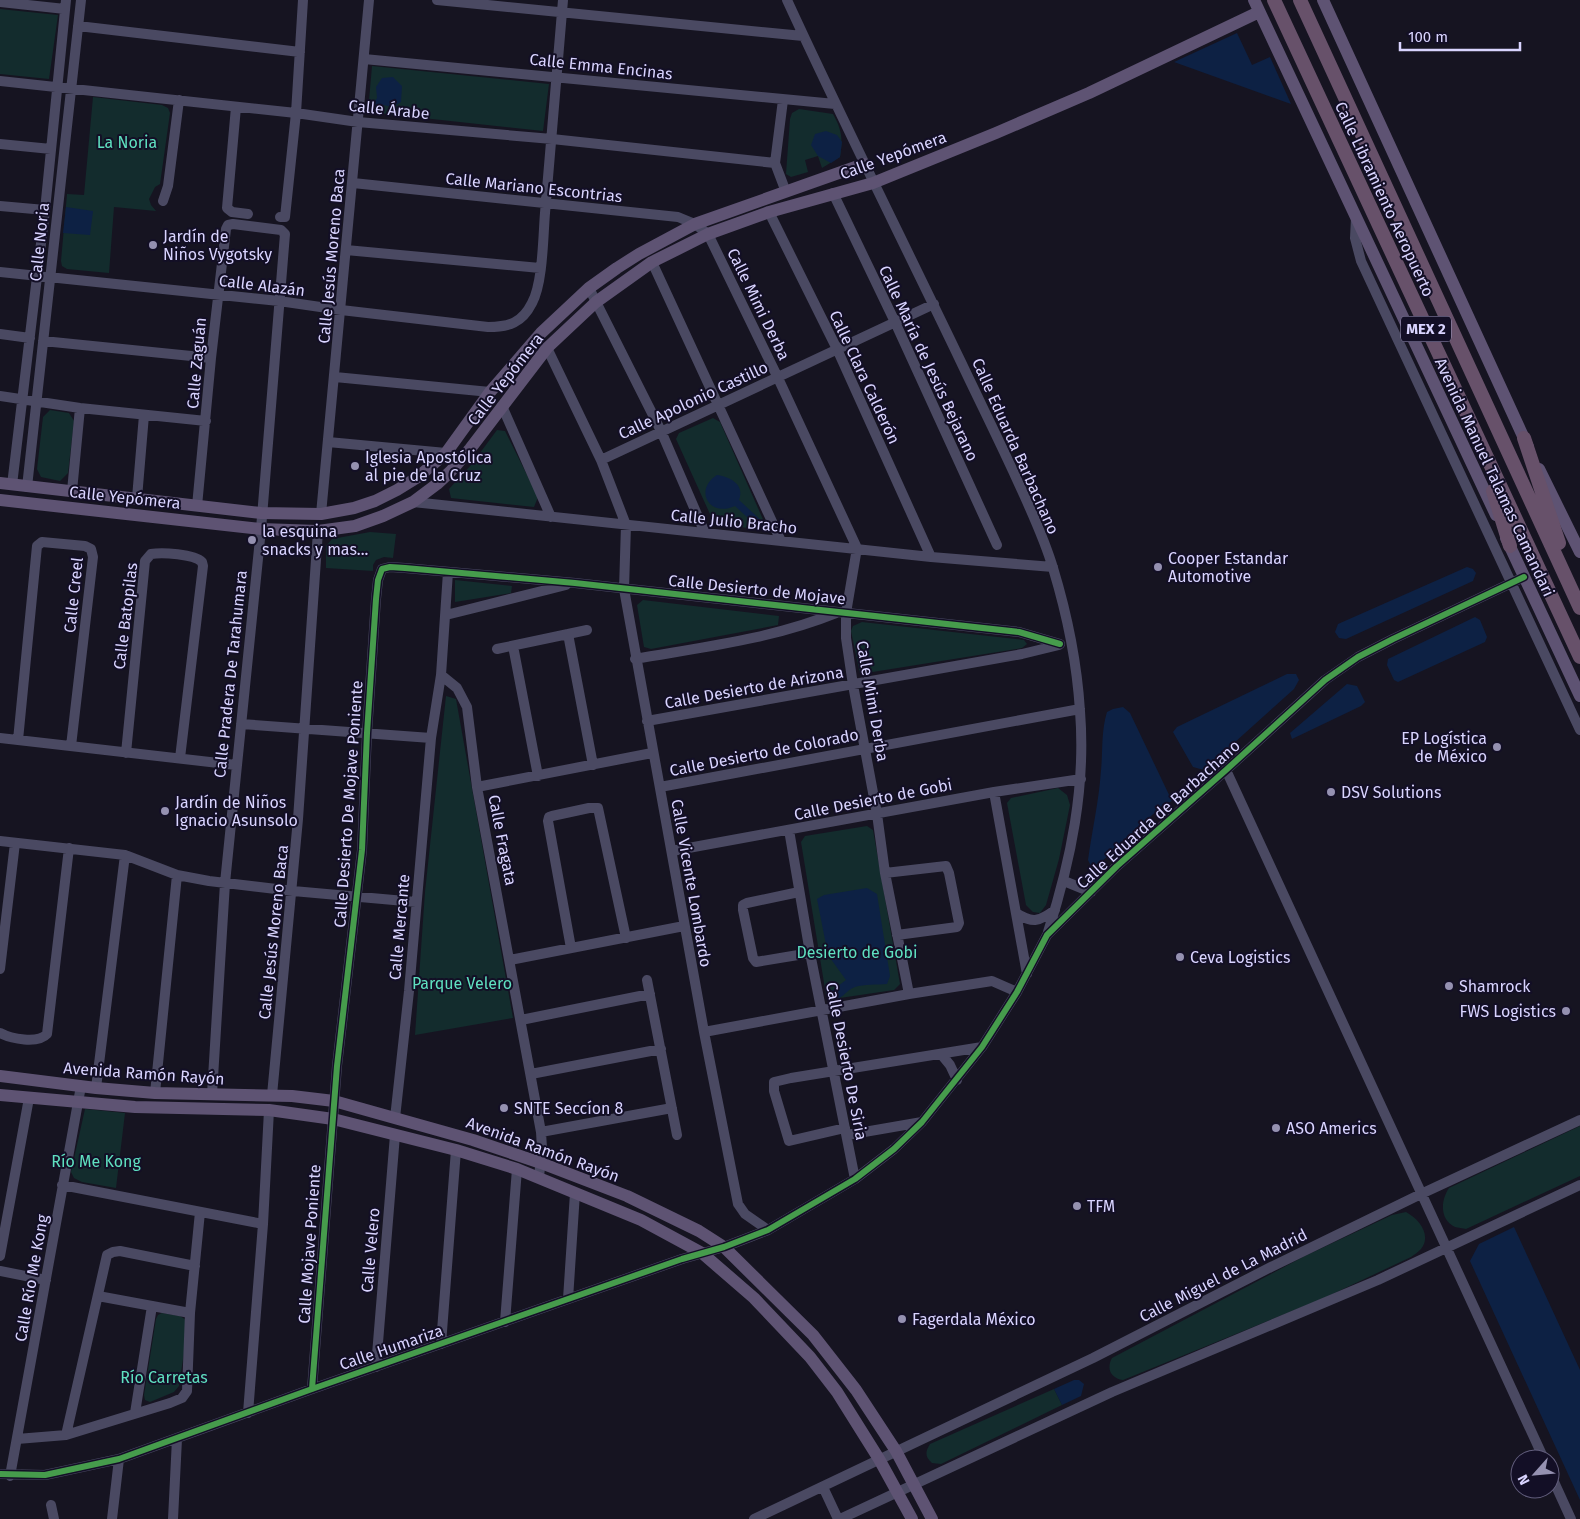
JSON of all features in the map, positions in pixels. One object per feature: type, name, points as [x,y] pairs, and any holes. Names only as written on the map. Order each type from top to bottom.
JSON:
[{"type":"highway","name":"Calle Libramiento Aeropuerto","points":[[1274,0],[1461,406],[1580,657]]},
{"type":"highway","name":"Calle Libramiento Aeropuerto","points":[[1300,0],[1580,607]]},
{"type":"highway","points":[[1461,406],[1500,511],[1510,546]]},
{"type":"highway","points":[[1524,438],[1580,607]]},
{"type":"main road","name":"Avenida Manuel Talamas Camandari","points":[[1254,0],[1580,696]]},
{"type":"main road","points":[[1323,0],[1524,438],[1577,542],[1580,552]]},
{"type":"main road","name":"Calle Yepómera","points":[[0,500],[261,529],[318,532],[355,526],[384,516],[412,502],[437,484],[475,442],[547,348],[596,302],[652,262],[708,234],[769,212],[873,183],[1057,107],[1259,12]]},
{"type":"main road","name":"Calle Yepómera","points":[[6,484],[261,513],[321,514],[354,508],[383,497],[418,477],[446,453],[490,392],[541,333],[589,288],[639,254],[695,224],[864,164]]},
{"type":"main road","name":"Avenida Ramón Rayón","points":[[0,1076],[155,1093],[272,1095],[334,1101],[473,1140],[541,1162],[627,1196],[699,1231],[724,1247],[813,1335],[856,1390],[896,1451],[932,1519]]},
{"type":"main road","name":"Avenida Ramón Rayón","points":[[0,1095],[78,1103],[180,1109],[269,1110],[333,1119],[456,1150],[517,1169],[641,1220],[702,1253],[754,1298],[810,1357],[837,1392],[880,1459],[912,1519]]},
{"type":"street","name":"Calle Noria","points":[[27,487],[81,0]]},
{"type":"street","points":[[282,217],[291,168],[303,0]]},
{"type":"street","name":"Calle Jesús Moreno Baca","points":[[321,514],[369,0]]},
{"type":"street","points":[[437,0],[803,36]]},
{"type":"street","points":[[346,250],[540,268],[558,76],[563,0]]},
{"type":"street","name":"Calle Eduarda Barbachano","points":[[786,0],[873,183],[934,304],[1030,509],[1052,567],[1071,642],[1080,709],[1081,779],[1077,816],[1064,881],[1047,936]]},
{"type":"street","points":[[0,2],[66,5]]},
{"type":"street","name":"Calle Noria","points":[[6,484],[22,398],[38,276],[66,5]]},
{"type":"street","points":[[78,26],[300,52]]},
{"type":"street","name":"Calle Emma Encinas","points":[[364,58],[835,104]]},
{"type":"street","name":"Calle Árabe","points":[[0,81],[296,113],[358,122],[552,139],[775,162]]},
{"type":"street","points":[[163,201],[168,186],[179,100]]},
{"type":"street","points":[[783,100],[775,162],[786,192]]},
{"type":"street","points":[[236,107],[227,208],[232,212],[248,214]]},
{"type":"street","points":[[0,144],[51,149]]},
{"type":"street","name":"Calle Mariano Escontrias","points":[[353,183],[670,216],[688,220],[708,234]]},
{"type":"street","name":"Calle María de Jesús Bejarano","points":[[833,194],[895,322],[997,545]]},
{"type":"street","points":[[0,206],[45,210]]},
{"type":"street","name":"Calle Clara Calderón","points":[[769,212],[837,349],[931,557]]},
{"type":"street","points":[[1356,218],[1355,238],[1361,261],[1580,730]]},
{"type":"street","name":"Calle Zaguán","points":[[197,506],[211,358],[225,232],[228,225]]},
{"type":"street","name":"Calle Pradera De Tarahumara","points":[[212,1094],[225,883],[261,529],[285,245],[284,232],[269,228],[228,225]]},
{"type":"street","name":"Calle Mimi Derba","points":[[708,234],[858,548],[842,612],[853,685],[877,814],[885,873],[909,994]]},
{"type":"street","points":[[652,262],[782,541]]},
{"type":"street","name":"Calle Alazán","points":[[0,272],[279,301],[488,327],[503,327],[511,325],[518,320],[533,303],[540,268]]},
{"type":"street","points":[[589,288],[661,431],[705,533]]},
{"type":"street","name":"Calle Apolonio Castillo","points":[[601,460],[934,304]]},
{"type":"street","points":[[0,334],[30,338]]},
{"type":"street","points":[[43,341],[211,358]]},
{"type":"street","points":[[547,348],[601,460],[626,525]]},
{"type":"street","points":[[335,377],[490,392]]},
{"type":"street","points":[[0,396],[80,408],[206,421]]},
{"type":"street","points":[[502,406],[551,517]]},
{"type":"street","points":[[72,491],[80,408]]},
{"type":"street","points":[[137,498],[144,415]]},
{"type":"street","points":[[328,442],[446,453]]},
{"type":"street","name":"Calle Julio Bracho","points":[[412,502],[931,557],[1052,567]]},
{"type":"street","name":"Calle Vicente Lombardo","points":[[626,525],[624,589],[652,753],[672,850],[684,926],[738,1204],[745,1214],[768,1230]]},
{"type":"street","name":"Calle Jesús Moreno Baca","points":[[272,1095],[292,891],[318,532]]},
{"type":"street","name":"Calle Creel","points":[[18,740],[37,546],[42,542],[85,546],[91,549],[93,557],[71,746]]},
{"type":"street","name":"Calle Batopilas","points":[[126,754],[145,561],[150,554],[172,555],[197,558],[202,562],[203,566],[180,758]]},
{"type":"street","name":"Calle Desierto De Mojave Poniente","points":[[334,1101],[362,850],[367,733],[378,580],[382,569],[390,567],[448,572]]},
{"type":"street","name":"Calle Desierto de Mojave","points":[[448,572],[575,583],[1019,632],[1060,644]]},
{"type":"street","name":"Calle Mercante","points":[[395,1118],[409,991],[431,738],[441,675],[448,572]]},
{"type":"street","name":"Calle Eduarda de Barbachano","points":[[702,1253],[724,1247],[768,1230],[855,1180],[894,1149],[922,1122],[982,1047],[1017,992],[1047,936],[1131,854],[1325,680],[1358,657],[1524,577]]},
{"type":"street","points":[[446,616],[575,583]]},
{"type":"street","points":[[636,659],[766,636],[842,612]]},
{"type":"street","points":[[496,649],[587,630]]},
{"type":"street","points":[[568,634],[593,765]]},
{"type":"street","name":"Calle Desierto de Arizona","points":[[647,721],[1022,654],[1071,642]]},
{"type":"street","points":[[513,646],[538,776]]},
{"type":"street","name":"Calle Fragata","points":[[441,675],[457,688],[466,707],[478,787],[541,1132],[539,1177]]},
{"type":"street","name":"Calle Desierto de Colorado","points":[[660,787],[1080,709]]},
{"type":"street","points":[[241,724],[431,738]]},
{"type":"street","points":[[0,738],[126,754],[236,765]]},
{"type":"street","points":[[478,787],[652,753]]},
{"type":"street","points":[[1226,770],[1539,1449]]},
{"type":"street","name":"Calle Desierto de Gobi","points":[[672,850],[994,792],[1081,779]]},
{"type":"street","points":[[994,792],[1027,974]]},
{"type":"street","points":[[571,948],[548,821],[549,817],[552,816],[589,808],[598,808],[626,938]]},
{"type":"street","name":"Calle Desierto De Siria","points":[[789,830],[810,953],[855,1180]]},
{"type":"street","points":[[0,841],[125,855],[195,879],[292,891],[416,902]]},
{"type":"street","points":[[0,969],[15,843]]},
{"type":"street","points":[[0,1033],[8,1036],[39,1039],[47,1034],[69,848]]},
{"type":"street","points":[[96,1088],[125,855]]},
{"type":"street","points":[[885,873],[946,866],[960,923],[957,927],[898,935]]},
{"type":"street","points":[[155,1093],[177,874]]},
{"type":"street","points":[[1064,881],[1091,892]]},
{"type":"street","points":[[799,892],[747,903],[743,905],[743,910],[753,958],[756,962],[810,953]]},
{"type":"street","points":[[1016,913],[1024,918],[1034,920],[1045,917],[1055,910]]},
{"type":"street","points":[[510,960],[684,926]]},
{"type":"street","points":[[647,980],[677,1135]]},
{"type":"street","name":"Calle Desierto De Siria","points":[[704,1032],[909,994],[992,981],[1017,992]]},
{"type":"street","points":[[521,1020],[650,994]]},
{"type":"street","points":[[922,1122],[789,1141],[773,1084],[778,1080],[982,1047]]},
{"type":"street","points":[[531,1074],[661,1049]]},
{"type":"street","points":[[941,1054],[950,1065],[957,1080]]},
{"type":"street","name":"Calle Río Me Kong","points":[[5,1475],[16,1439],[81,1086]]},
{"type":"street","points":[[0,1256],[29,1098]]},
{"type":"street","name":"Calle Mojave Poniente","points":[[312,1389],[334,1101]]},
{"type":"street","points":[[541,1132],[672,1108]]},
{"type":"street","points":[[248,1412],[263,1224],[269,1110]]},
{"type":"street","name":"Calle Miguel de La Madrid","points":[[754,1519],[1093,1358],[1271,1267],[1580,1120]]},
{"type":"street","name":"Calle Velero","points":[[376,1367],[394,1135]]},
{"type":"street","points":[[441,1344],[456,1150]]},
{"type":"street","points":[[505,1322],[517,1169]]},
{"type":"street","points":[[62,1185],[263,1224]]},
{"type":"street","points":[[823,1487],[839,1519],[1112,1392],[1378,1280],[1580,1185]]},
{"type":"street","points":[[568,1299],[575,1193]]},
{"type":"street","points":[[16,1439],[66,1435],[178,1400],[185,1396],[187,1391],[190,1314],[200,1212]]},
{"type":"street","points":[[66,1435],[107,1255],[120,1251],[195,1266]]},
{"type":"street","name":"Calle Humariza","points":[[5,1475],[45,1475],[119,1459],[312,1389],[702,1253]]},
{"type":"street","points":[[0,1271],[46,1280]]},
{"type":"street","points":[[98,1296],[190,1314]]},
{"type":"street","points":[[135,1413],[152,1306]]},
{"type":"street","points":[[172,1519],[177,1439]]},
{"type":"street","points":[[112,1519],[119,1459]]},
{"type":"street","points":[[1560,1495],[1571,1519]]},
{"type":"street","points":[[50,1505],[54,1519]]},
{"type":"green space","points":[[0,9],[58,15],[49,79],[0,74]]},
{"type":"green space","points":[[372,66],[549,84],[543,131],[368,112]]},
{"type":"green space","name":"La Noria","points":[[93,97],[162,105],[168,108],[170,113],[160,184],[155,187],[149,199],[156,211],[114,207],[109,273],[67,269],[62,266],[61,261],[67,194],[84,195]]},
{"type":"green space","points":[[799,109],[833,114],[840,130],[841,151],[840,157],[822,168],[818,156],[805,160],[808,172],[791,177],[786,174],[790,119],[792,113]]},
{"type":"green space","points":[[50,410],[69,413],[74,421],[68,473],[60,481],[41,477],[37,469],[43,417]]},
{"type":"green space","points":[[713,418],[720,422],[765,524],[761,530],[714,523],[676,439],[679,433]]},
{"type":"green space","points":[[497,430],[505,431],[538,497],[534,507],[451,498],[449,489],[471,465]]},
{"type":"green space","points":[[370,532],[396,534],[393,558],[384,557],[376,560],[373,565],[373,571],[326,568],[326,546],[332,539]]},
{"type":"green space","points":[[455,580],[512,586],[511,593],[455,602]]},
{"type":"green space","points":[[643,600],[779,616],[778,625],[651,649],[644,647],[637,605]]},
{"type":"green space","points":[[862,622],[1024,640],[1027,644],[1022,648],[860,674],[851,631],[853,626]]},
{"type":"green space","name":"Parque Velero","points":[[446,696],[456,699],[513,1018],[415,1035],[425,892]]},
{"type":"green space","points":[[1058,788],[1067,795],[1070,805],[1059,859],[1046,905],[1040,913],[1033,912],[1026,905],[1007,803],[1011,798]]},
{"type":"green space","name":"Desierto de Gobi","points":[[867,826],[873,830],[900,984],[894,990],[833,999],[826,995],[801,842],[805,836]]},
{"type":"green space","name":"Río Me Kong","points":[[85,1109],[125,1113],[116,1188],[82,1182],[74,1178],[71,1172]]},
{"type":"green space","points":[[1580,1126],[1580,1176],[1466,1229],[1455,1227],[1446,1219],[1443,1204],[1449,1188]]},
{"type":"green space","points":[[1406,1212],[1419,1223],[1425,1233],[1424,1244],[1411,1257],[1324,1298],[1123,1380],[1115,1377],[1111,1372],[1110,1362],[1112,1358],[1305,1256],[1392,1215]]},
{"type":"green space","name":"Río Carretas","points":[[162,1313],[180,1316],[186,1320],[188,1326],[179,1386],[174,1392],[150,1402],[145,1400],[144,1395],[156,1319]]},
{"type":"green space","points":[[1054,1389],[1062,1405],[941,1464],[932,1463],[928,1459],[927,1450],[930,1444]]},
{"type":"water","points":[[1237,33],[1252,65],[1270,57],[1291,104],[1174,62]]},
{"type":"water","points":[[393,77],[402,86],[401,102],[393,107],[383,105],[368,112],[377,98],[376,87],[382,78]]},
{"type":"water","points":[[826,131],[837,135],[842,142],[840,157],[831,163],[818,156],[811,145],[815,134]]},
{"type":"water","points":[[66,207],[93,211],[90,235],[63,233]]},
{"type":"water","points":[[717,475],[735,482],[740,490],[739,500],[765,524],[761,530],[735,506],[726,509],[718,508],[711,505],[707,500],[705,494],[706,487]]},
{"type":"water","points":[[1467,567],[1473,569],[1476,573],[1473,581],[1346,639],[1339,638],[1335,632],[1338,624]]},
{"type":"water","points":[[1475,617],[1480,620],[1487,637],[1485,642],[1398,682],[1394,680],[1387,665],[1388,659]]},
{"type":"water","points":[[1287,674],[1296,674],[1299,680],[1294,689],[1204,770],[1193,767],[1173,732],[1177,727]]},
{"type":"water","points":[[1347,684],[1357,686],[1365,702],[1361,706],[1292,739],[1290,733]]},
{"type":"water","points":[[1123,707],[1130,713],[1172,801],[1163,805],[1100,863],[1091,866],[1088,860],[1099,793],[1105,719],[1107,712]]},
{"type":"water","points":[[867,888],[877,894],[890,976],[887,984],[855,987],[839,998],[826,995],[846,980],[828,955],[817,899],[824,895]]},
{"type":"water","points":[[1514,1227],[1580,1370],[1580,1500],[1560,1457],[1560,1449],[1557,1449],[1470,1261],[1479,1244]]},
{"type":"water","points":[[1074,1380],[1079,1380],[1084,1384],[1081,1396],[1062,1405],[1054,1389]]},
{"type":"cycle path","points":[[312,1389],[337,1066],[362,850],[367,733],[376,599],[378,580],[382,569],[390,567],[405,568],[575,583],[1019,632],[1060,644]]},
{"type":"cycle path","points":[[0,1474],[45,1475],[119,1459],[682,1259],[724,1247],[768,1230],[855,1179],[894,1149],[922,1122],[982,1047],[1017,992],[1047,935],[1117,866],[1325,680],[1358,657],[1524,577]]},
{"type":"place","name":"Jardín de Niños Vygotsky","points":[[153,245]]},
{"type":"place","name":"Iglesia Apostólica al pie de la Cruz","points":[[355,466]]},
{"type":"place","name":"la esquina snacks y mas...","points":[[252,540]]},
{"type":"place","name":"Cooper Estandar Automotive","points":[[1158,567]]},
{"type":"place","name":"EP Logística de México","points":[[1497,747]]},
{"type":"place","name":"DSV Solutions","points":[[1331,792]]},
{"type":"place","name":"Jardín de Niños Ignacio Asunsolo","points":[[165,811]]},
{"type":"place","name":"Ceva Logistics","points":[[1180,957]]},
{"type":"place","name":"Shamrock","points":[[1449,986]]},
{"type":"place","name":"FWS Logistics","points":[[1566,1011]]},
{"type":"place","name":"SNTE Seccíon 8","points":[[504,1108]]},
{"type":"place","name":"ASO Americs","points":[[1276,1128]]},
{"type":"place","name":"TFM","points":[[1077,1206]]},
{"type":"place","name":"Fagerdala México","points":[[902,1319]]}]
